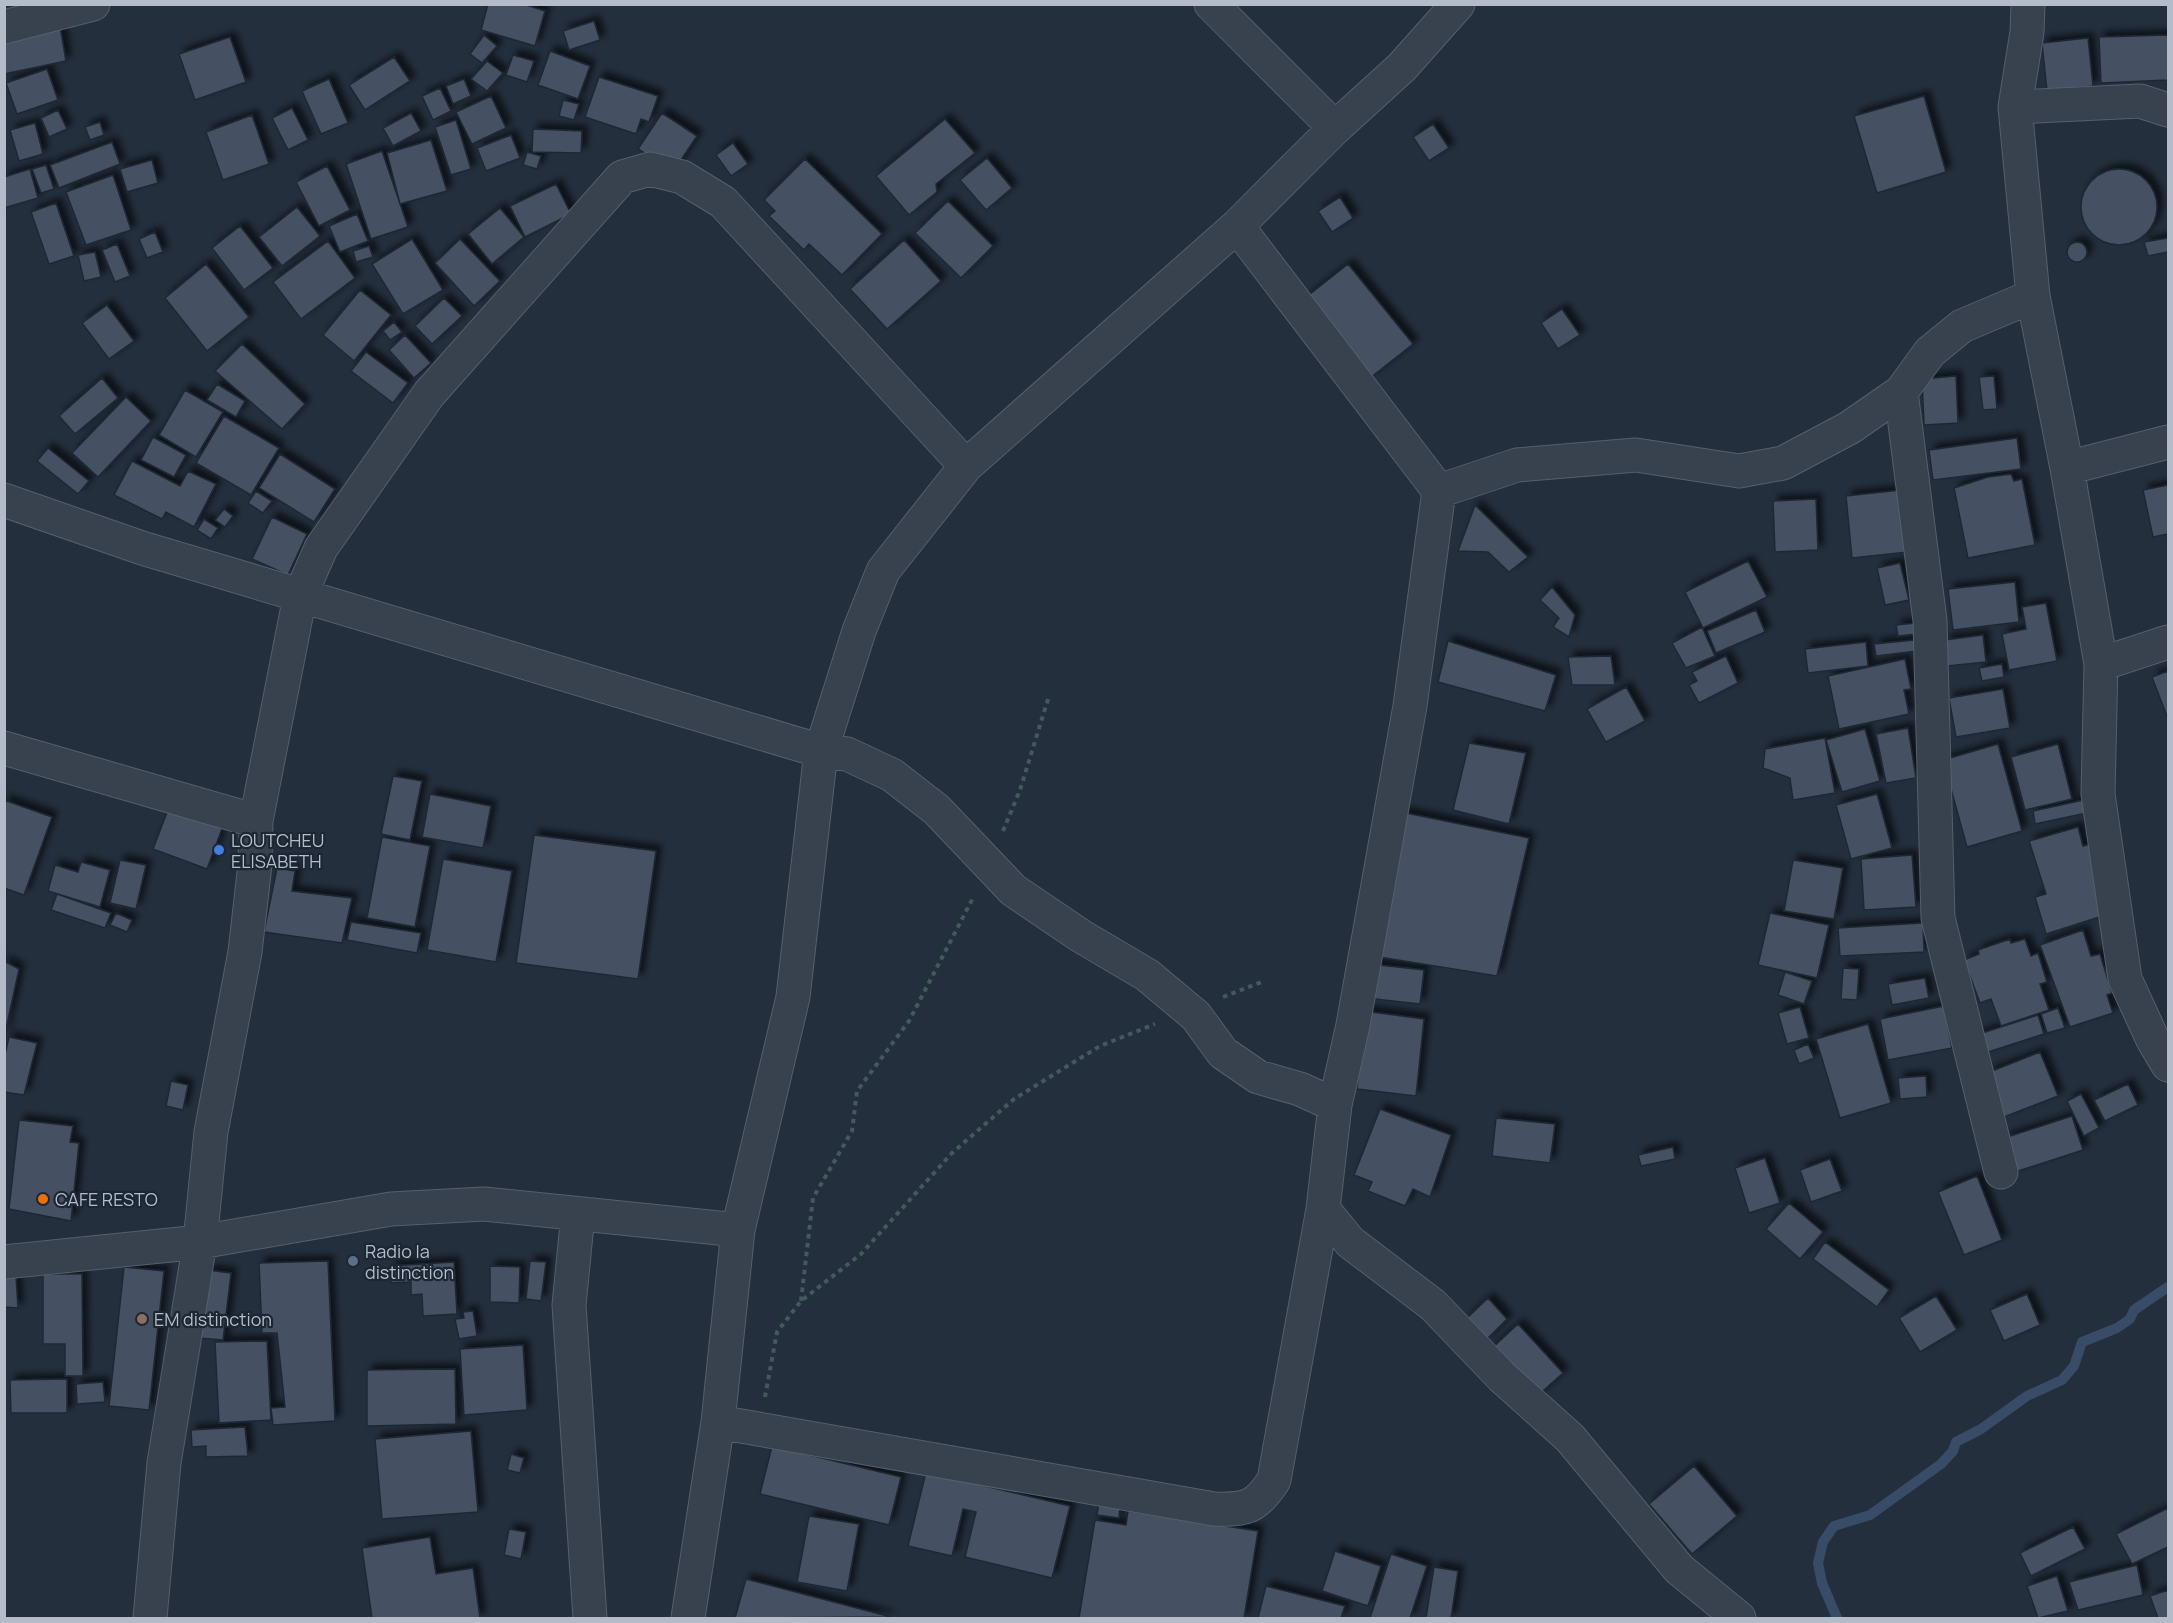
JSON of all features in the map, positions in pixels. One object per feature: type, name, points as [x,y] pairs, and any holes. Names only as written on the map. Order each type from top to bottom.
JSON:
[{"type":"street","points":[[4,27],[93,4]]},
{"type":"street","points":[[1211,4],[1335,128]]},
{"type":"street","points":[[688,1618],[718,1422],[738,1230],[793,997],[821,751],[859,631],[883,571],[966,466],[1237,226],[1335,128],[1402,67],[1458,4]]},
{"type":"street","points":[[2028,4],[2027,32],[2015,107],[2033,296],[2102,664],[2098,794],[2125,979],[2153,1040],[2169,1065]]},
{"type":"street","points":[[2015,107],[2140,101],[2169,110]]},
{"type":"street","points":[[150,1618],[164,1463],[200,1242],[211,1132],[244,952],[255,864],[256,821],[300,596],[321,548],[429,394],[622,177],[650,169],[682,177],[723,202],[966,466]]},
{"type":"street","points":[[718,1422],[1214,1509],[1242,1510],[1262,1498],[1274,1480],[1323,1209],[1335,1105],[1353,1025],[1410,706],[1439,491],[1237,226]]},
{"type":"street","points":[[1439,491],[1517,465],[1636,455],[1739,471],[1783,463],[1849,428],[1901,392],[1930,352],[1962,326],[2033,296]]},
{"type":"street","points":[[1901,392],[1930,621],[1938,918],[2001,1172]]},
{"type":"street","points":[[2067,468],[2169,442]]},
{"type":"street","points":[[6,504],[300,596],[821,751],[847,754],[892,775],[937,810],[1013,890],[1081,936],[1147,975],[1187,1011],[1196,1016],[1223,1053],[1258,1077],[1300,1089],[1335,1105]]},
{"type":"street","points":[[2102,664],[2169,642]]},
{"type":"street","points":[[4,748],[256,821]]},
{"type":"street","points":[[4,1262],[200,1242],[391,1209],[484,1204],[738,1230]]},
{"type":"street","points":[[1323,1209],[1350,1242],[1433,1305],[1502,1377],[1570,1438],[1679,1569],[1739,1618]]},
{"type":"street","points":[[578,1214],[569,1305],[590,1618]]},
{"type":"path","points":[[801,1301],[813,1198],[852,1131],[857,1091],[909,1021],[989,866],[1020,790],[1049,696]]},
{"type":"path","points":[[759,1429],[777,1332],[801,1301],[861,1254],[952,1153],[1014,1099],[1100,1046],[1264,981]]},
{"type":"building","points":[[488,4],[523,4],[545,11],[535,46],[481,30]]},
{"type":"building","points":[[594,21],[600,40],[569,50],[563,31]]},
{"type":"building","points":[[60,26],[66,61],[4,74],[4,37]]},
{"type":"building","points":[[484,35],[497,46],[482,63],[470,54]]},
{"type":"building","points":[[2168,35],[2168,80],[2101,83],[2099,37]]},
{"type":"building","points":[[230,37],[246,82],[195,100],[179,54]]},
{"type":"building","points":[[2088,38],[2093,86],[2047,91],[2042,43]]},
{"type":"building","points":[[550,51],[590,66],[578,99],[538,85]]},
{"type":"building","points":[[513,55],[534,61],[527,82],[506,75]]},
{"type":"building","points":[[394,57],[410,81],[365,110],[349,85]]},
{"type":"building","points":[[487,61],[503,73],[487,91],[471,79]]},
{"type":"building","points":[[47,69],[58,100],[17,114],[6,83]]},
{"type":"building","points":[[599,77],[658,96],[649,122],[641,119],[636,134],[585,117]]},
{"type":"building","points":[[329,79],[348,123],[321,134],[302,91]]},
{"type":"building","points":[[464,79],[471,96],[453,104],[446,86]]},
{"type":"building","points":[[440,88],[451,111],[433,120],[422,96]]},
{"type":"building","points":[[491,96],[506,128],[472,144],[456,112]]},
{"type":"building","points":[[1924,96],[1946,172],[1877,193],[1854,116]]},
{"type":"building","points":[[563,100],[579,104],[574,120],[559,116]]},
{"type":"building","points":[[292,108],[308,140],[288,150],[272,118]]},
{"type":"building","points":[[58,110],[67,129],[49,137],[41,118]]},
{"type":"building","points":[[411,113],[421,131],[393,146],[383,128]]},
{"type":"building","points":[[662,113],[697,136],[673,172],[638,149]]},
{"type":"building","points":[[252,115],[269,164],[223,180],[206,132]]},
{"type":"building","points":[[945,119],[975,153],[936,184],[937,192],[909,215],[876,176]]},
{"type":"building","points":[[456,120],[471,169],[451,175],[435,127]]},
{"type":"building","points":[[100,122],[104,135],[90,140],[85,127]]},
{"type":"building","points":[[35,123],[43,154],[19,161],[10,130]]},
{"type":"building","points":[[1433,124],[1449,148],[1429,161],[1413,137]]},
{"type":"building","points":[[533,129],[582,131],[581,153],[532,152]]},
{"type":"building","points":[[511,135],[520,158],[486,171],[477,148]]},
{"type":"building","points":[[431,140],[447,191],[400,204],[387,153]]},
{"type":"building","points":[[112,142],[120,164],[59,188],[50,165]]},
{"type":"building","points":[[733,143],[748,164],[731,176],[716,155]]},
{"type":"building","points":[[382,151],[408,227],[371,239],[346,164]]},
{"type":"building","points":[[527,152],[541,156],[537,169],[523,165]]},
{"type":"building","points":[[987,158],[1012,188],[986,210],[960,180]]},
{"type":"building","points":[[805,159],[882,234],[842,275],[809,244],[804,250],[769,216],[775,211],[764,200]]},
{"type":"building","points":[[152,160],[158,183],[127,192],[120,169]]},
{"type":"building","points":[[46,165],[54,189],[41,193],[32,169]]},
{"type":"building","points":[[327,166],[350,210],[319,226],[296,182]]},
{"type":"building","points":[[30,169],[38,198],[4,208],[4,177]]},
{"type":"building","points":[[2127,169],[2140,175],[2151,186],[2157,199],[2155,222],[2140,239],[2127,245],[2111,245],[2098,239],[2083,222],[2081,199],[2087,186],[2104,171]]},
{"type":"building","points":[[113,175],[131,230],[86,245],[66,192]]},
{"type":"building","points":[[556,184],[571,214],[525,237],[510,206]]},
{"type":"building","points":[[1340,197],[1353,218],[1332,232],[1318,211]]},
{"type":"building","points":[[948,201],[993,246],[961,278],[915,233]]},
{"type":"building","points":[[56,203],[74,256],[49,264],[31,212]]},
{"type":"building","points":[[297,207],[320,236],[282,266],[259,237]]},
{"type":"building","points":[[500,208],[524,237],[492,264],[468,234]]},
{"type":"building","points":[[357,214],[368,241],[340,252],[329,226]]},
{"type":"building","points":[[240,226],[273,268],[244,290],[212,248]]},
{"type":"building","points":[[155,232],[163,252],[147,258],[139,239]]},
{"type":"building","points":[[2168,238],[2168,252],[2148,256],[2144,242]]},
{"type":"building","points":[[412,239],[443,290],[403,314],[372,264]]},
{"type":"building","points":[[460,239],[500,281],[474,306],[435,263]]},
{"type":"building","points":[[904,240],[941,281],[887,329],[850,289]]},
{"type":"building","points":[[328,241],[355,278],[301,319],[273,282]]},
{"type":"building","points":[[2077,242],[2084,245],[2087,252],[2084,259],[2077,262],[2070,259],[2067,252],[2070,245]]},
{"type":"building","points":[[117,244],[130,276],[115,282],[102,250]]},
{"type":"building","points":[[369,246],[373,257],[356,262],[353,251]]},
{"type":"building","points":[[95,252],[101,277],[84,281],[78,255]]},
{"type":"building","points":[[206,264],[249,317],[207,351],[165,298]]},
{"type":"building","points":[[1348,264],[1413,344],[1370,378],[1305,298]]},
{"type":"building","points":[[360,290],[391,315],[354,361],[323,335]]},
{"type":"building","points":[[444,298],[462,316],[432,344],[415,326]]},
{"type":"building","points":[[107,305],[134,341],[109,359],[82,323]]},
{"type":"building","points":[[1562,309],[1580,335],[1558,349],[1541,323]]},
{"type":"building","points":[[394,322],[402,332],[390,340],[383,331]]},
{"type":"building","points":[[405,335],[431,363],[414,378],[389,350]]},
{"type":"building","points":[[242,344],[305,404],[282,429],[215,371]]},
{"type":"building","points":[[366,352],[408,383],[393,403],[351,371]]},
{"type":"building","points":[[1956,376],[1958,423],[1924,425],[1922,379]]},
{"type":"building","points":[[1994,376],[1997,409],[1983,410],[1979,377]]},
{"type":"building","points":[[102,378],[118,398],[75,434],[59,416]]},
{"type":"building","points":[[217,384],[245,401],[236,417],[207,400]]},
{"type":"building","points":[[185,390],[223,412],[196,457],[159,435]]},
{"type":"building","points":[[126,397],[151,421],[98,477],[72,453]]},
{"type":"building","points":[[224,416],[279,448],[251,495],[196,463]]},
{"type":"building","points":[[153,437],[186,455],[174,477],[141,460]]},
{"type":"building","points":[[2017,438],[2021,469],[1933,480],[1929,450]]},
{"type":"building","points":[[48,448],[89,481],[78,494],[37,461]]},
{"type":"building","points":[[280,454],[335,489],[314,522],[259,488]]},
{"type":"building","points":[[132,461],[180,486],[188,471],[216,484],[194,527],[166,512],[162,519],[114,495]]},
{"type":"building","points":[[2011,474],[2014,481],[2022,479],[2035,545],[1968,558],[1954,488],[1988,477]]},
{"type":"building","points":[[2168,485],[2168,534],[2153,537],[2143,490]]},
{"type":"building","points":[[1901,490],[1908,552],[1852,558],[1846,496]]},
{"type":"building","points":[[256,491],[272,501],[263,513],[248,503]]},
{"type":"building","points":[[1816,499],[1818,550],[1775,552],[1773,501]]},
{"type":"building","points":[[1475,505],[1528,557],[1509,572],[1488,552],[1458,551]]},
{"type":"building","points":[[224,509],[233,516],[225,527],[215,520]]},
{"type":"building","points":[[272,517],[307,534],[288,575],[252,559]]},
{"type":"building","points":[[204,519],[218,528],[211,539],[197,530]]},
{"type":"building","points":[[1748,561],[1767,597],[1703,628],[1685,592]]},
{"type":"building","points":[[1900,563],[1909,600],[1885,605],[1877,568]]},
{"type":"building","points":[[2015,582],[2019,622],[1953,630],[1948,589]]},
{"type":"building","points":[[1552,587],[1575,615],[1569,637],[1553,627],[1559,618],[1540,600]]},
{"type":"building","points":[[2046,603],[2057,661],[2009,670],[2002,634],[2026,629],[2022,607]]},
{"type":"building","points":[[1756,610],[1765,632],[1716,653],[1707,631]]},
{"type":"building","points":[[1916,623],[1917,634],[1898,636],[1896,625]]},
{"type":"building","points":[[1702,627],[1715,656],[1686,668],[1672,643]]},
{"type":"building","points":[[1983,635],[1986,662],[1947,666],[1945,640]]},
{"type":"building","points":[[1915,640],[1917,651],[1876,656],[1874,644]]},
{"type":"building","points":[[1448,641],[1556,675],[1545,711],[1438,682]]},
{"type":"building","points":[[1866,642],[1868,666],[1808,673],[1805,649]]},
{"type":"building","points":[[1611,656],[1615,685],[1572,685],[1568,657]]},
{"type":"building","points":[[1726,656],[1738,683],[1699,703],[1689,685],[1697,681],[1692,672]]},
{"type":"building","points":[[1905,659],[1911,689],[1904,690],[1909,714],[1839,729],[1828,676]]},
{"type":"building","points":[[2002,664],[2004,677],[1982,681],[1979,668]]},
{"type":"building","points":[[2168,671],[2168,719],[2152,677]]},
{"type":"building","points":[[1626,687],[1645,721],[1606,742],[1587,709]]},
{"type":"building","points":[[2003,689],[2010,728],[1956,737],[1949,698]]},
{"type":"building","points":[[1908,728],[1916,778],[1886,783],[1876,734]]},
{"type":"building","points":[[1865,729],[1880,781],[1842,792],[1826,740]]},
{"type":"building","points":[[1825,738],[1835,793],[1793,800],[1790,778],[1763,768],[1765,749]]},
{"type":"building","points":[[1469,743],[1526,753],[1509,824],[1453,810]]},
{"type":"building","points":[[1998,744],[2022,831],[1967,847],[1943,760]]},
{"type":"building","points":[[2058,744],[2072,799],[2025,810],[2011,757]]},
{"type":"building","points":[[393,776],[422,781],[410,840],[381,834]]},
{"type":"building","points":[[430,794],[491,806],[483,848],[422,837]]},
{"type":"building","points":[[1877,794],[1892,848],[1851,859],[1836,805]]},
{"type":"building","points":[[2093,798],[2096,811],[2035,824],[2033,811]]},
{"type":"building","points":[[4,800],[52,817],[24,895],[4,888]]},
{"type":"building","points":[[169,807],[223,826],[207,869],[153,849]]},
{"type":"building","points":[[1401,812],[1529,838],[1497,976],[1373,956]]},
{"type":"building","points":[[2078,827],[2083,846],[2095,843],[2112,913],[2046,934],[2035,897],[2046,894],[2029,841]]},
{"type":"building","points":[[534,835],[656,851],[638,979],[516,963]]},
{"type":"building","points":[[382,837],[430,846],[415,927],[367,918]]},
{"type":"building","points":[[1912,855],[1916,907],[1864,910],[1861,859]]},
{"type":"building","points":[[443,859],[512,871],[496,962],[427,950]]},
{"type":"building","points":[[120,860],[146,865],[136,909],[110,903]]},
{"type":"building","points":[[1793,860],[1843,868],[1834,919],[1784,911]]},
{"type":"building","points":[[81,862],[110,870],[100,907],[48,891],[55,865],[78,872]]},
{"type":"building","points":[[277,868],[295,871],[292,891],[352,898],[342,943],[264,932]]},
{"type":"building","points":[[57,894],[111,913],[105,928],[51,910]]},
{"type":"building","points":[[116,913],[132,920],[127,932],[110,925]]},
{"type":"building","points":[[1770,913],[1829,925],[1817,978],[1758,965]]},
{"type":"building","points":[[351,922],[421,933],[417,953],[347,940]]},
{"type":"building","points":[[1923,923],[1924,952],[1840,956],[1838,928]]},
{"type":"building","points":[[2083,930],[2091,956],[2100,954],[2112,993],[2107,995],[2113,1013],[2070,1027],[2040,945]]},
{"type":"building","points":[[2010,939],[2011,943],[2025,939],[2031,956],[2038,953],[2047,982],[2040,984],[2049,1010],[2001,1026],[1991,999],[1980,1003],[1964,960],[1979,954],[1978,950]]},
{"type":"building","points":[[4,961],[19,969],[4,1038]]},
{"type":"building","points":[[1370,964],[1424,970],[1420,1004],[1366,998]]},
{"type":"building","points":[[1843,968],[1859,969],[1857,1000],[1841,999]]},
{"type":"building","points":[[1785,972],[1812,981],[1804,1004],[1778,995]]},
{"type":"building","points":[[1925,978],[1929,998],[1892,1005],[1888,984]]},
{"type":"building","points":[[1944,1006],[1952,1048],[1888,1060],[1880,1019]]},
{"type":"building","points":[[1800,1007],[1809,1038],[1787,1044],[1778,1013]]},
{"type":"building","points":[[2058,1008],[2065,1028],[2047,1033],[2041,1014]]},
{"type":"building","points":[[1364,1011],[1424,1019],[1416,1096],[1357,1089]]},
{"type":"building","points":[[2038,1015],[2044,1034],[1982,1054],[1976,1035]]},
{"type":"building","points":[[1868,1024],[1891,1103],[1840,1118],[1816,1039]]},
{"type":"building","points":[[9,1037],[37,1043],[24,1095],[4,1092],[4,1059]]},
{"type":"building","points":[[1808,1044],[1814,1058],[1799,1064],[1794,1050]]},
{"type":"building","points":[[2040,1052],[2058,1096],[2004,1117],[1987,1073]]},
{"type":"building","points":[[1926,1076],[1927,1097],[1900,1099],[1898,1078]]},
{"type":"building","points":[[171,1081],[188,1085],[183,1110],[166,1106]]},
{"type":"building","points":[[2128,1084],[2138,1105],[2105,1121],[2094,1100]]},
{"type":"building","points":[[2081,1094],[2099,1128],[2084,1136],[2067,1101]]},
{"type":"building","points":[[1380,1109],[1451,1135],[1430,1197],[1413,1189],[1405,1206],[1368,1191],[1372,1182],[1354,1175]]},
{"type":"building","points":[[2072,1116],[2083,1150],[2015,1172],[2004,1138]]},
{"type":"building","points":[[1496,1118],[1555,1124],[1550,1163],[1492,1156]]},
{"type":"building","points":[[19,1120],[73,1126],[70,1142],[79,1143],[71,1221],[9,1209]]},
{"type":"building","points":[[1673,1147],[1675,1159],[1641,1166],[1638,1155]]},
{"type":"building","points":[[1765,1158],[1780,1203],[1749,1213],[1735,1168]]},
{"type":"building","points":[[1830,1159],[1842,1191],[1811,1202],[1800,1170]]},
{"type":"building","points":[[1977,1176],[2002,1240],[1964,1255],[1938,1192]]},
{"type":"building","points":[[1789,1203],[1823,1232],[1800,1259],[1766,1229]]},
{"type":"building","points":[[1825,1242],[1889,1290],[1877,1307],[1813,1259]]},
{"type":"building","points":[[328,1261],[335,1421],[273,1425],[271,1408],[285,1407],[277,1333],[262,1333],[259,1263]]},
{"type":"building","points":[[530,1261],[546,1262],[541,1301],[526,1299]]},
{"type":"building","points":[[454,1262],[457,1314],[423,1316],[422,1294],[411,1295],[411,1282],[391,1283],[391,1266]]},
{"type":"building","points":[[490,1266],[520,1267],[519,1303],[490,1302]]},
{"type":"building","points":[[124,1267],[164,1271],[149,1410],[109,1406]]},
{"type":"building","points":[[207,1270],[231,1273],[223,1340],[199,1338]]},
{"type":"building","points":[[43,1274],[82,1274],[83,1376],[65,1376],[65,1344],[43,1344]]},
{"type":"building","points":[[16,1277],[18,1308],[4,1307],[4,1278]]},
{"type":"building","points":[[2027,1294],[2040,1325],[2004,1341],[1990,1310]]},
{"type":"building","points":[[1936,1296],[1957,1330],[1920,1352],[1899,1318]]},
{"type":"building","points":[[1488,1298],[1507,1319],[1485,1341],[1465,1320]]},
{"type":"building","points":[[473,1311],[477,1336],[459,1339],[455,1319],[464,1318],[463,1312]]},
{"type":"building","points":[[1518,1324],[1563,1373],[1534,1399],[1490,1350]]},
{"type":"building","points":[[267,1341],[271,1420],[219,1423],[215,1342]]},
{"type":"building","points":[[523,1345],[527,1410],[464,1415],[460,1349]]},
{"type":"building","points":[[455,1369],[456,1424],[367,1426],[367,1370]]},
{"type":"building","points":[[67,1379],[67,1413],[11,1413],[10,1380]]},
{"type":"building","points":[[103,1382],[105,1402],[77,1404],[76,1384]]},
{"type":"building","points":[[245,1427],[248,1456],[206,1457],[206,1446],[192,1447],[191,1430]]},
{"type":"building","points":[[471,1431],[478,1512],[382,1519],[375,1439]]},
{"type":"building","points":[[772,1446],[901,1477],[889,1525],[760,1494]]},
{"type":"building","points":[[511,1454],[524,1458],[520,1473],[507,1470]]},
{"type":"building","points":[[1694,1466],[1737,1516],[1692,1554],[1649,1504]]},
{"type":"building","points":[[926,1472],[1070,1506],[1052,1578],[965,1557],[976,1512],[963,1509],[952,1556],[908,1546]]},
{"type":"building","points":[[1099,1502],[1120,1506],[1119,1518],[1097,1515]]},
{"type":"building","points":[[2168,1508],[2168,1547],[2132,1564],[2116,1534]]},
{"type":"building","points":[[1128,1511],[1258,1531],[1244,1618],[1079,1618],[1095,1520],[1126,1525]]},
{"type":"building","points":[[809,1516],[859,1524],[847,1591],[797,1582]]},
{"type":"building","points":[[2073,1527],[2085,1549],[2031,1576],[2020,1553]]},
{"type":"building","points":[[509,1529],[526,1532],[521,1559],[504,1555]]},
{"type":"building","points":[[430,1537],[436,1574],[473,1568],[480,1618],[372,1618],[362,1548]]},
{"type":"building","points":[[1335,1551],[1381,1566],[1368,1606],[1322,1591]]},
{"type":"building","points":[[1391,1554],[1427,1566],[1410,1618],[1370,1618]]},
{"type":"building","points":[[2137,1565],[2143,1595],[2078,1610],[2069,1582]]},
{"type":"building","points":[[1434,1567],[1458,1571],[1451,1618],[1426,1618]]},
{"type":"building","points":[[2057,1576],[2068,1611],[2038,1618],[2027,1586]]},
{"type":"building","points":[[746,1579],[891,1617],[735,1618]]},
{"type":"building","points":[[1266,1586],[1345,1606],[1341,1618],[1258,1618]]},
{"type":"building","points":[[2168,1590],[2168,1618],[2158,1618],[2150,1596]]},
{"type":"waterway","points":[[1837,1618],[1822,1583],[1818,1563],[1823,1542],[1834,1526],[1870,1515],[1941,1464],[1953,1451],[1956,1442],[1981,1429],[2027,1396],[2062,1380],[2074,1366],[2082,1342],[2117,1328],[2130,1319],[2134,1310],[2168,1287]]},
{"type":"place","name":"LOUTCHEU ELISABETH","points":[[219,850]]},
{"type":"place","name":"CAFE RESTO","points":[[43,1199]]},
{"type":"place","name":"Radio la distinction","points":[[353,1261]]},
{"type":"place","name":"EM distinction","points":[[142,1319]]}]
